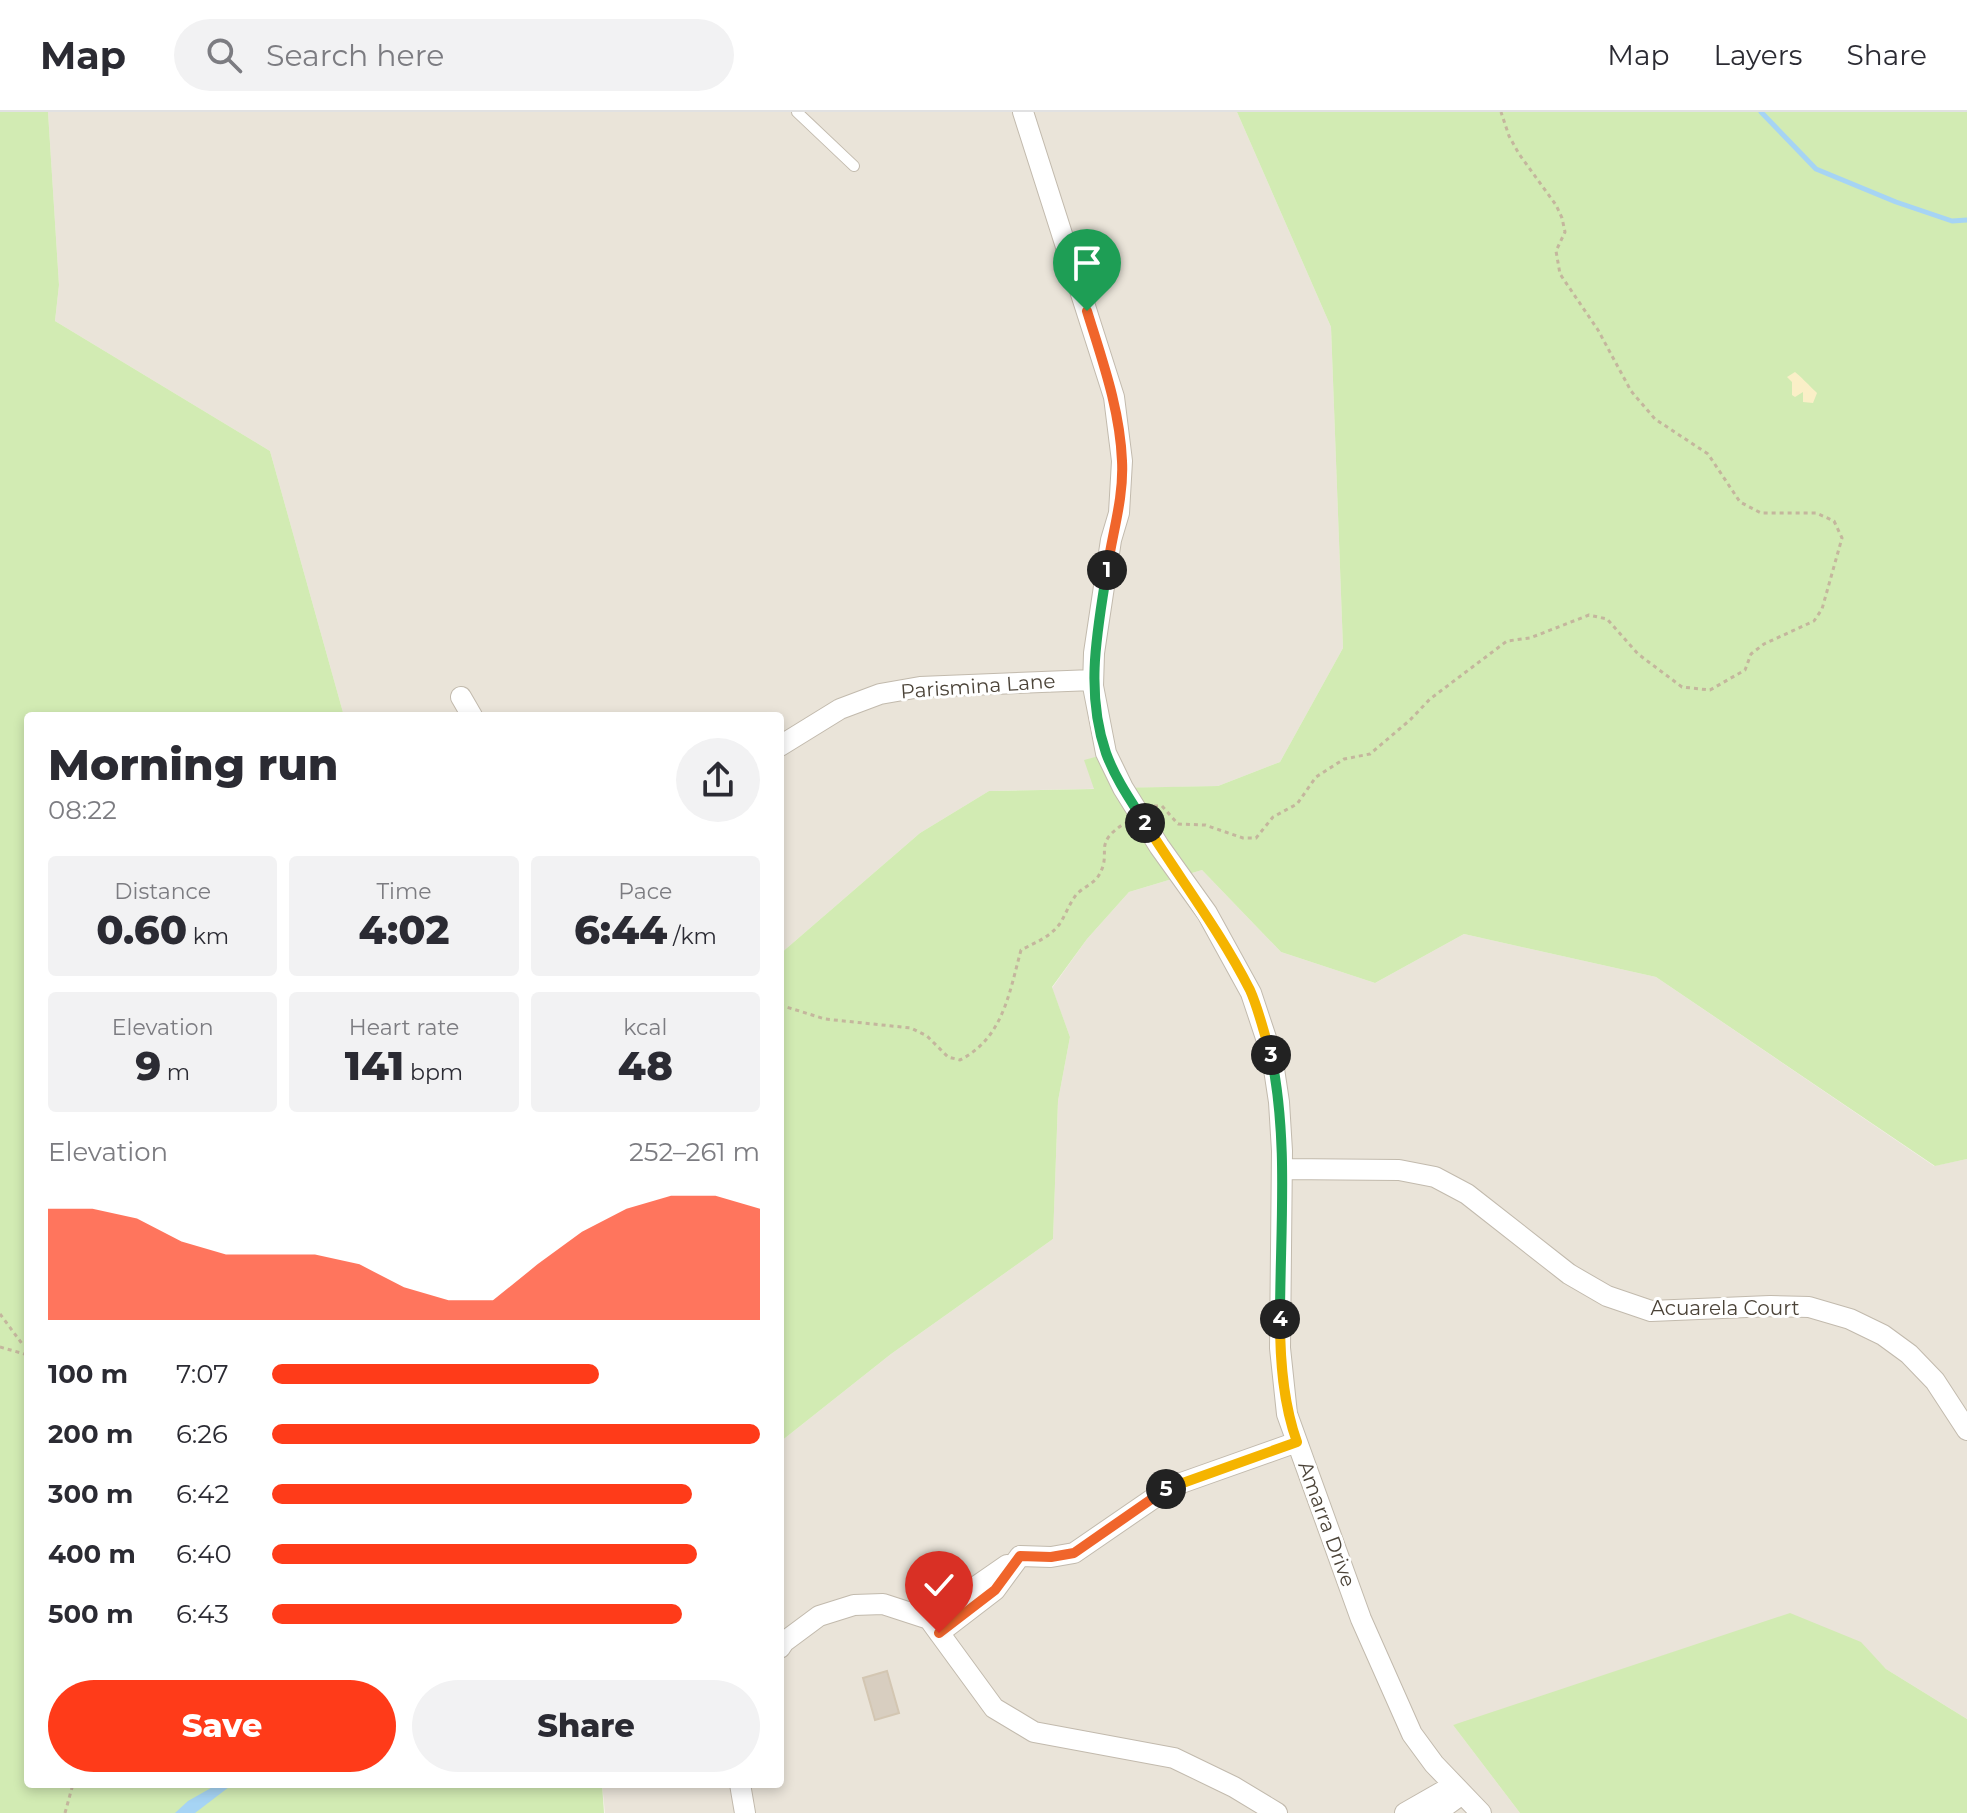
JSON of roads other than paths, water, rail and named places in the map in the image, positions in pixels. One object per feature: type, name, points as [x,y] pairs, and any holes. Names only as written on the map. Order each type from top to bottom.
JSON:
[{"type":"street","name":"Amarra Drive","points":[[1023,112],[1114,397],[1122,461],[1119,513],[1111,540],[1094,653],[1093,680],[1106,753],[1123,788],[1159,846],[1207,913],[1251,993],[1272,1056],[1279,1102],[1282,1169],[1280,1348],[1287,1414],[1361,1619],[1412,1734],[1481,1813]]},
{"type":"street","name":"Parismina Lane","points":[[784,744],[840,709],[880,694],[920,687],[1093,680]]},
{"type":"street","points":[[461,697],[470,712]]},
{"type":"street","name":"Acuarela Court","points":[[1282,1169],[1399,1170],[1435,1177],[1467,1194],[1569,1274],[1607,1296],[1651,1311],[1809,1307],[1850,1319],[1883,1335],[1909,1354],[1935,1381],[1967,1430]]},
{"type":"street","points":[[934,1626],[995,1590],[1020,1556],[1051,1557],[1074,1553],[1170,1487],[1297,1442]]},
{"type":"street","points":[[784,1642],[819,1616],[854,1605],[883,1604],[934,1626],[994,1708],[1034,1732],[1174,1758],[1234,1787],[1277,1813]]},
{"type":"street","points":[[741,1788],[745,1813]]},
{"type":"street","points":[[1405,1813],[1458,1789]]},
{"type":"street","points":[[1436,1813],[1458,1789]]},
{"type":"lane","points":[[797,112],[854,166]]},
{"type":"water","points":[[211,1788],[228,1788],[195,1813],[175,1813],[188,1801]]},
{"type":"waterway","points":[[1761,112],[1816,169],[1952,221],[1967,220]]}]
